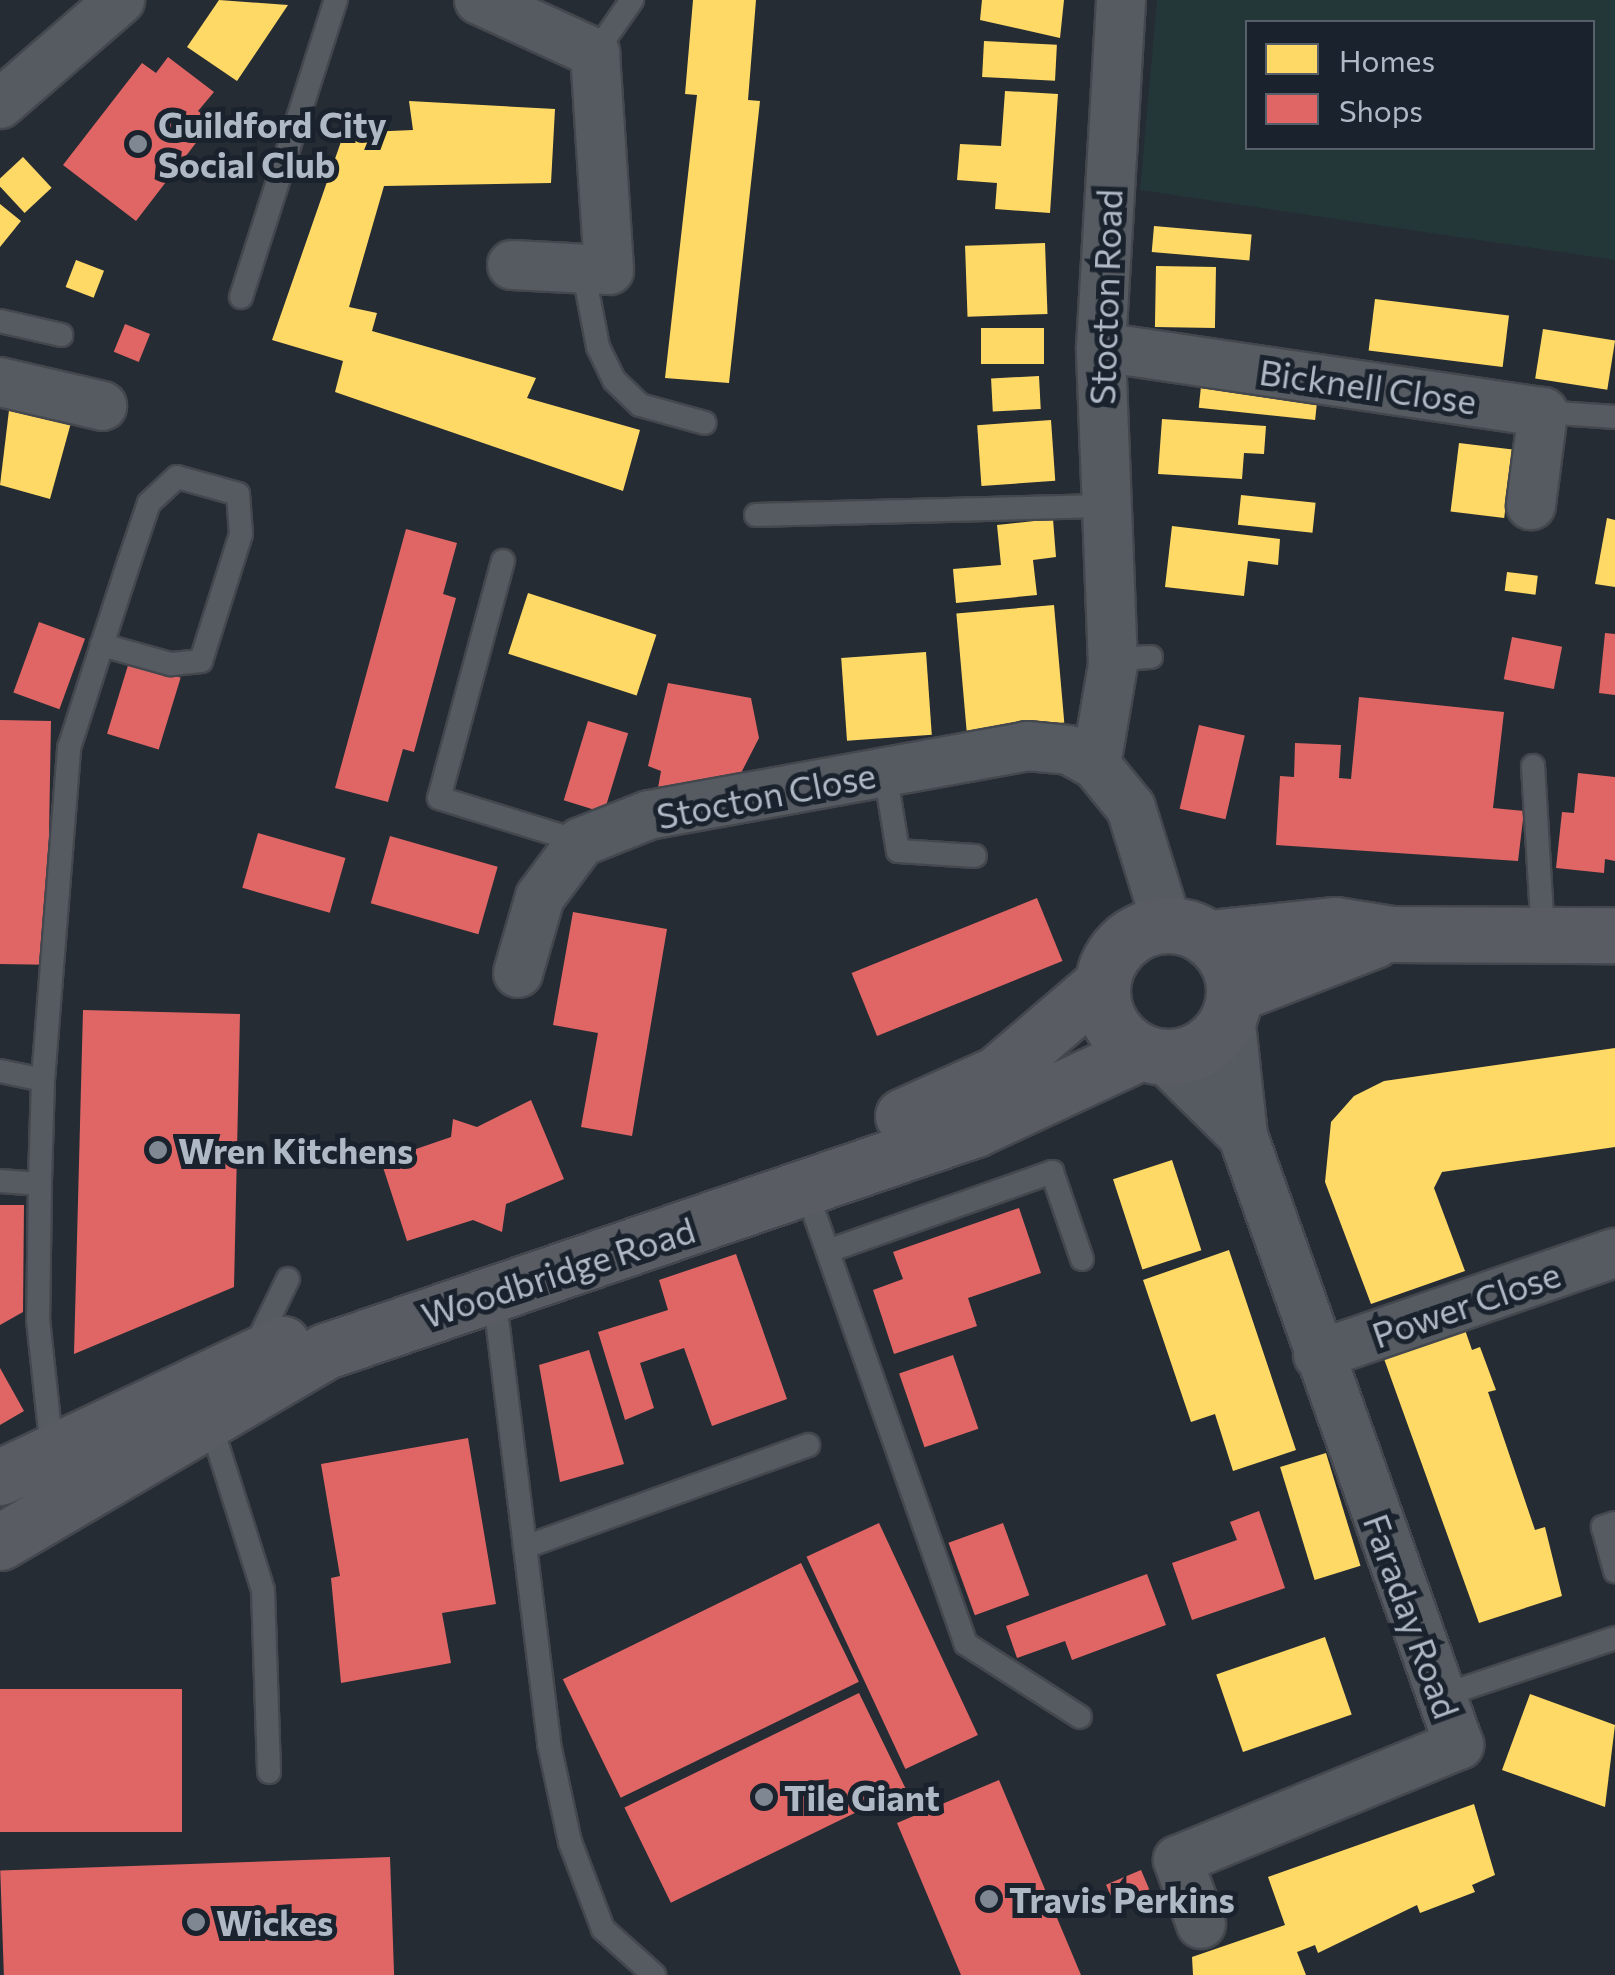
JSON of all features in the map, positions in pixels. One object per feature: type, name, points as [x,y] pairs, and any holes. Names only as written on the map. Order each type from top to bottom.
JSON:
[{"type":"main road","name":"Woodbridge Road","points":[[0,1477],[247,1358],[958,1095],[1034,1048],[1102,984],[1130,936],[1335,925],[1391,934],[1615,935]]},
{"type":"main road","points":[[1188,931],[1232,1004]]},
{"type":"main road","name":"Woodbridge Road","points":[[0,1542],[326,1351],[806,1190],[975,1128],[1152,1055],[1204,1044],[1232,1004],[1391,934]]},
{"type":"main road","points":[[1102,984],[1110,1024],[1152,1055]]},
{"type":"street","points":[[0,104],[120,0]]},
{"type":"street","points":[[480,0],[596,53],[609,270],[512,265]]},
{"type":"street","name":"Stocton Road","points":[[1096,765],[1125,652],[1111,594],[1101,506],[1101,347],[1121,0]]},
{"type":"street","name":"Bicknell Close","points":[[1101,347],[1543,412]]},
{"type":"street","points":[[0,382],[102,406]]},
{"type":"street","points":[[1530,505],[1543,412]]},
{"type":"street","name":"Stocton Close","points":[[581,842],[649,815],[1026,746],[1069,750],[1096,765]]},
{"type":"street","points":[[1096,765],[1131,808],[1188,931]]},
{"type":"street","points":[[518,974],[540,896],[581,842]]},
{"type":"street","name":"Faraday Road","points":[[1201,1924],[1178,1860],[1459,1745],[1242,1136],[1232,1004]]},
{"type":"street","name":"Faraday Road","points":[[1152,1055],[1242,1136]]},
{"type":"street","name":"Power Close","points":[[1318,1355],[1615,1253]]},
{"type":"lane","points":[[241,297],[336,0]]},
{"type":"lane","points":[[596,53],[632,0]]},
{"type":"lane","points":[[583,268],[598,347],[614,380],[640,405],[705,424]]},
{"type":"lane","points":[[0,322],[61,335]]},
{"type":"lane","points":[[1543,412],[1615,417]]},
{"type":"lane","points":[[52,1450],[38,1320],[43,1080],[60,800],[102,645],[154,492],[177,477],[238,494],[241,534],[201,661],[170,664],[102,645]]},
{"type":"lane","points":[[756,515],[1101,506]]},
{"type":"lane","points":[[503,561],[439,798],[581,842]]},
{"type":"lane","points":[[1534,766],[1543,934]]},
{"type":"lane","points":[[884,772],[898,851],[975,856]]},
{"type":"lane","points":[[0,1071],[43,1080]]},
{"type":"lane","points":[[828,1250],[1052,1172],[1082,1259]]},
{"type":"lane","points":[[0,1181],[40,1184]]},
{"type":"lane","points":[[806,1190],[966,1644],[1080,1717]]},
{"type":"lane","points":[[247,1358],[288,1279]]},
{"type":"lane","points":[[494,1292],[525,1547],[570,1842],[603,1929],[654,1975]]},
{"type":"lane","points":[[210,1422],[263,1590],[269,1772]]},
{"type":"lane","points":[[525,1547],[808,1445]]},
{"type":"lane","points":[[1615,1522],[1603,1528],[1615,1571]]},
{"type":"lane","points":[[1441,1696],[1615,1638]]},
{"type":"shaded area","points":[[1157,0],[1615,0],[1615,260],[1140,190]]},
{"type":"building: Homes","points":[[219,0],[288,5],[237,81],[187,47]]},
{"type":"building: Homes","points":[[693,0],[756,0],[748,100],[760,101],[729,383],[665,378],[697,95],[685,94]]},
{"type":"building: Homes","points":[[982,0],[1064,0],[1060,38],[980,20]]},
{"type":"building: Homes","points":[[984,41],[1057,45],[1055,81],[982,77]]},
{"type":"building: Homes","points":[[1005,91],[1058,94],[1050,213],[995,209],[997,183],[957,180],[960,144],[1001,146]]},
{"type":"building: Homes","points":[[409,101],[555,109],[551,183],[384,186],[349,307],[377,313],[372,331],[536,378],[527,398],[640,430],[623,491],[335,392],[343,361],[272,340],[344,133],[413,130]]},
{"type":"building: Homes","points":[[23,157],[52,188],[25,213],[0,187],[0,178]]},
{"type":"building: Homes","points":[[0,204],[21,221],[0,247]]},
{"type":"building: Homes","points":[[1154,226],[1252,235],[1249,260],[1152,252]]},
{"type":"building: Homes","points":[[1045,243],[1047,314],[968,317],[965,246]]},
{"type":"building: Homes","points":[[76,260],[104,271],[94,298],[66,287]]},
{"type":"building: Homes","points":[[1156,266],[1216,267],[1215,328],[1155,327]]},
{"type":"building: Homes","points":[[1375,299],[1509,315],[1503,367],[1369,351]]},
{"type":"building: Homes","points":[[981,328],[1044,328],[1044,364],[981,364]]},
{"type":"building: Homes","points":[[1543,329],[1615,340],[1607,390],[1535,378]]},
{"type":"building: Homes","points":[[1039,376],[1041,409],[993,411],[991,379]]},
{"type":"building: Homes","points":[[1202,377],[1318,389],[1315,420],[1199,408]]},
{"type":"building: Homes","points":[[10,402],[72,419],[50,499],[0,485]]},
{"type":"building: Homes","points":[[1162,419],[1266,426],[1264,454],[1244,453],[1242,479],[1158,474]]},
{"type":"building: Homes","points":[[1051,420],[1055,481],[981,486],[977,425]]},
{"type":"building: Homes","points":[[1459,443],[1513,450],[1504,518],[1451,511]]},
{"type":"building: Homes","points":[[1241,495],[1316,503],[1312,533],[1238,525]]},
{"type":"building: Homes","points":[[1607,518],[1615,520],[1615,587],[1595,584]]},
{"type":"building: Homes","points":[[1053,519],[1056,557],[1033,560],[1037,595],[956,603],[953,569],[1001,565],[997,525]]},
{"type":"building: Homes","points":[[1172,526],[1280,539],[1278,565],[1248,561],[1244,596],[1165,587]]},
{"type":"building: Homes","points":[[1507,572],[1538,576],[1535,595],[1505,591]]},
{"type":"building: Homes","points":[[528,593],[656,635],[637,696],[508,654]]},
{"type":"building: Homes","points":[[1054,605],[1064,723],[967,731],[956,614]]},
{"type":"building: Homes","points":[[926,652],[932,735],[847,741],[841,658]]},
{"type":"building: Homes","points":[[1615,1048],[1615,1147],[1442,1172],[1434,1188],[1465,1271],[1371,1304],[1325,1182],[1331,1122],[1354,1096],[1384,1081]]},
{"type":"building: Homes","points":[[1172,1160],[1201,1250],[1142,1270],[1113,1179]]},
{"type":"building: Homes","points":[[1229,1250],[1296,1450],[1233,1471],[1215,1414],[1191,1422],[1143,1280]]},
{"type":"building: Homes","points":[[1464,1327],[1472,1350],[1480,1347],[1496,1390],[1488,1392],[1535,1530],[1545,1527],[1562,1596],[1479,1623],[1383,1356]]},
{"type":"building: Homes","points":[[1326,1453],[1360,1566],[1315,1580],[1280,1467]]},
{"type":"building: Homes","points":[[1325,1637],[1352,1715],[1243,1752],[1216,1674]]},
{"type":"building: Homes","points":[[1530,1694],[1615,1725],[1605,1807],[1502,1770]]},
{"type":"building: Homes","points":[[1474,1804],[1495,1875],[1472,1885],[1475,1892],[1420,1913],[1417,1905],[1318,1953],[1315,1945],[1297,1952],[1306,1975],[1193,1975],[1192,1957],[1285,1925],[1268,1877]]},
{"type":"building: Shops","name":"Guildford City Social Club","points":[[168,57],[214,92],[198,111],[212,122],[136,221],[63,165],[142,63],[156,73]]},
{"type":"building: Shops","points":[[125,324],[150,334],[139,362],[114,352]]},
{"type":"building: Shops","points":[[406,529],[457,543],[443,594],[456,598],[414,752],[403,749],[388,802],[335,788]]},
{"type":"building: Shops","points":[[39,622],[85,639],[59,709],[13,692]]},
{"type":"building: Shops","points":[[1605,633],[1615,634],[1615,695],[1599,693]]},
{"type":"building: Shops","points":[[1512,637],[1562,647],[1554,689],[1504,679]]},
{"type":"building: Shops","points":[[129,662],[181,678],[159,750],[107,734]]},
{"type":"building: Shops","points":[[668,683],[751,698],[759,738],[741,773],[655,805],[661,771],[648,766]]},
{"type":"building: Shops","points":[[1359,697],[1504,712],[1493,808],[1524,811],[1518,861],[1276,845],[1280,776],[1294,777],[1295,743],[1341,745],[1339,778],[1351,779]]},
{"type":"building: Shops","points":[[0,720],[51,721],[47,965],[0,964]]},
{"type":"building: Shops","points":[[588,721],[628,733],[604,813],[564,800]]},
{"type":"building: Shops","points":[[1199,725],[1245,736],[1225,819],[1180,809]]},
{"type":"building: Shops","points":[[1578,773],[1615,777],[1615,861],[1605,859],[1604,873],[1556,868],[1562,812],[1574,813]]},
{"type":"building: Shops","points":[[258,833],[345,858],[330,913],[242,888]]},
{"type":"building: Shops","points":[[390,836],[498,867],[478,934],[371,903]]},
{"type":"building: Shops","points":[[1037,898],[1062,961],[877,1036],[852,973]]},
{"type":"building: Shops","points":[[573,912],[667,929],[632,1136],[581,1127],[598,1033],[553,1025]]},
{"type":"building: Shops","name":"Wren Kitchens","points":[[83,1010],[240,1014],[234,1287],[74,1354]]},
{"type":"building: Shops","points":[[531,1100],[564,1179],[506,1204],[502,1232],[473,1220],[407,1241],[381,1161],[451,1137],[453,1119],[477,1127]]},
{"type":"building: Shops","points":[[0,1205],[24,1205],[23,1312],[0,1325]]},
{"type":"building: Shops","points":[[1019,1208],[1041,1273],[968,1298],[977,1326],[894,1354],[873,1290],[903,1279],[893,1252]]},
{"type":"building: Shops","points":[[736,1254],[787,1399],[712,1426],[684,1348],[640,1363],[654,1408],[625,1420],[598,1332],[668,1310],[659,1280]]},
{"type":"building: Shops","points":[[589,1350],[624,1464],[560,1482],[539,1365]]},
{"type":"building: Shops","points":[[953,1355],[978,1429],[924,1447],[899,1374]]},
{"type":"building: Shops","points":[[0,1368],[24,1411],[0,1425]]},
{"type":"building: Shops","points":[[468,1438],[496,1604],[442,1613],[451,1663],[341,1683],[331,1578],[340,1576],[321,1464]]},
{"type":"building: Shops","points":[[1259,1511],[1285,1588],[1192,1620],[1172,1563],[1237,1540],[1230,1522]]},
{"type":"building: Shops","points":[[879,1523],[978,1735],[905,1769],[806,1557]]},
{"type":"building: Shops","points":[[1003,1523],[1029,1595],[975,1615],[948,1543]]},
{"type":"building: Shops","points":[[801,1563],[859,1682],[621,1798],[563,1679]]},
{"type":"building: Shops","points":[[1147,1574],[1166,1625],[1072,1660],[1065,1641],[1017,1658],[1006,1626]]},
{"type":"building: Shops","points":[[0,1689],[182,1689],[182,1832],[0,1832]]},
{"type":"building: Shops","name":"Tile Giant","points":[[859,1693],[905,1788],[671,1903],[624,1807]]},
{"type":"building: Shops","name":"Travis Perkins","points":[[999,1780],[1081,1975],[961,1975],[897,1823]]},
{"type":"building: Shops","name":"Wickes","points":[[390,1857],[394,1975],[4,1975],[0,1871]]},
{"type":"building: Shops","points":[[1141,1870],[1149,1889],[1114,1904],[1106,1885]]},
{"type":"place","name":"Guildford City Social Club","points":[[138,144]]},
{"type":"place","name":"Wren Kitchens","points":[[158,1150]]},
{"type":"place","name":"Tile Giant","points":[[764,1797]]},
{"type":"place","name":"Travis Perkins","points":[[989,1899]]},
{"type":"place","name":"Wickes","points":[[196,1922]]}]
